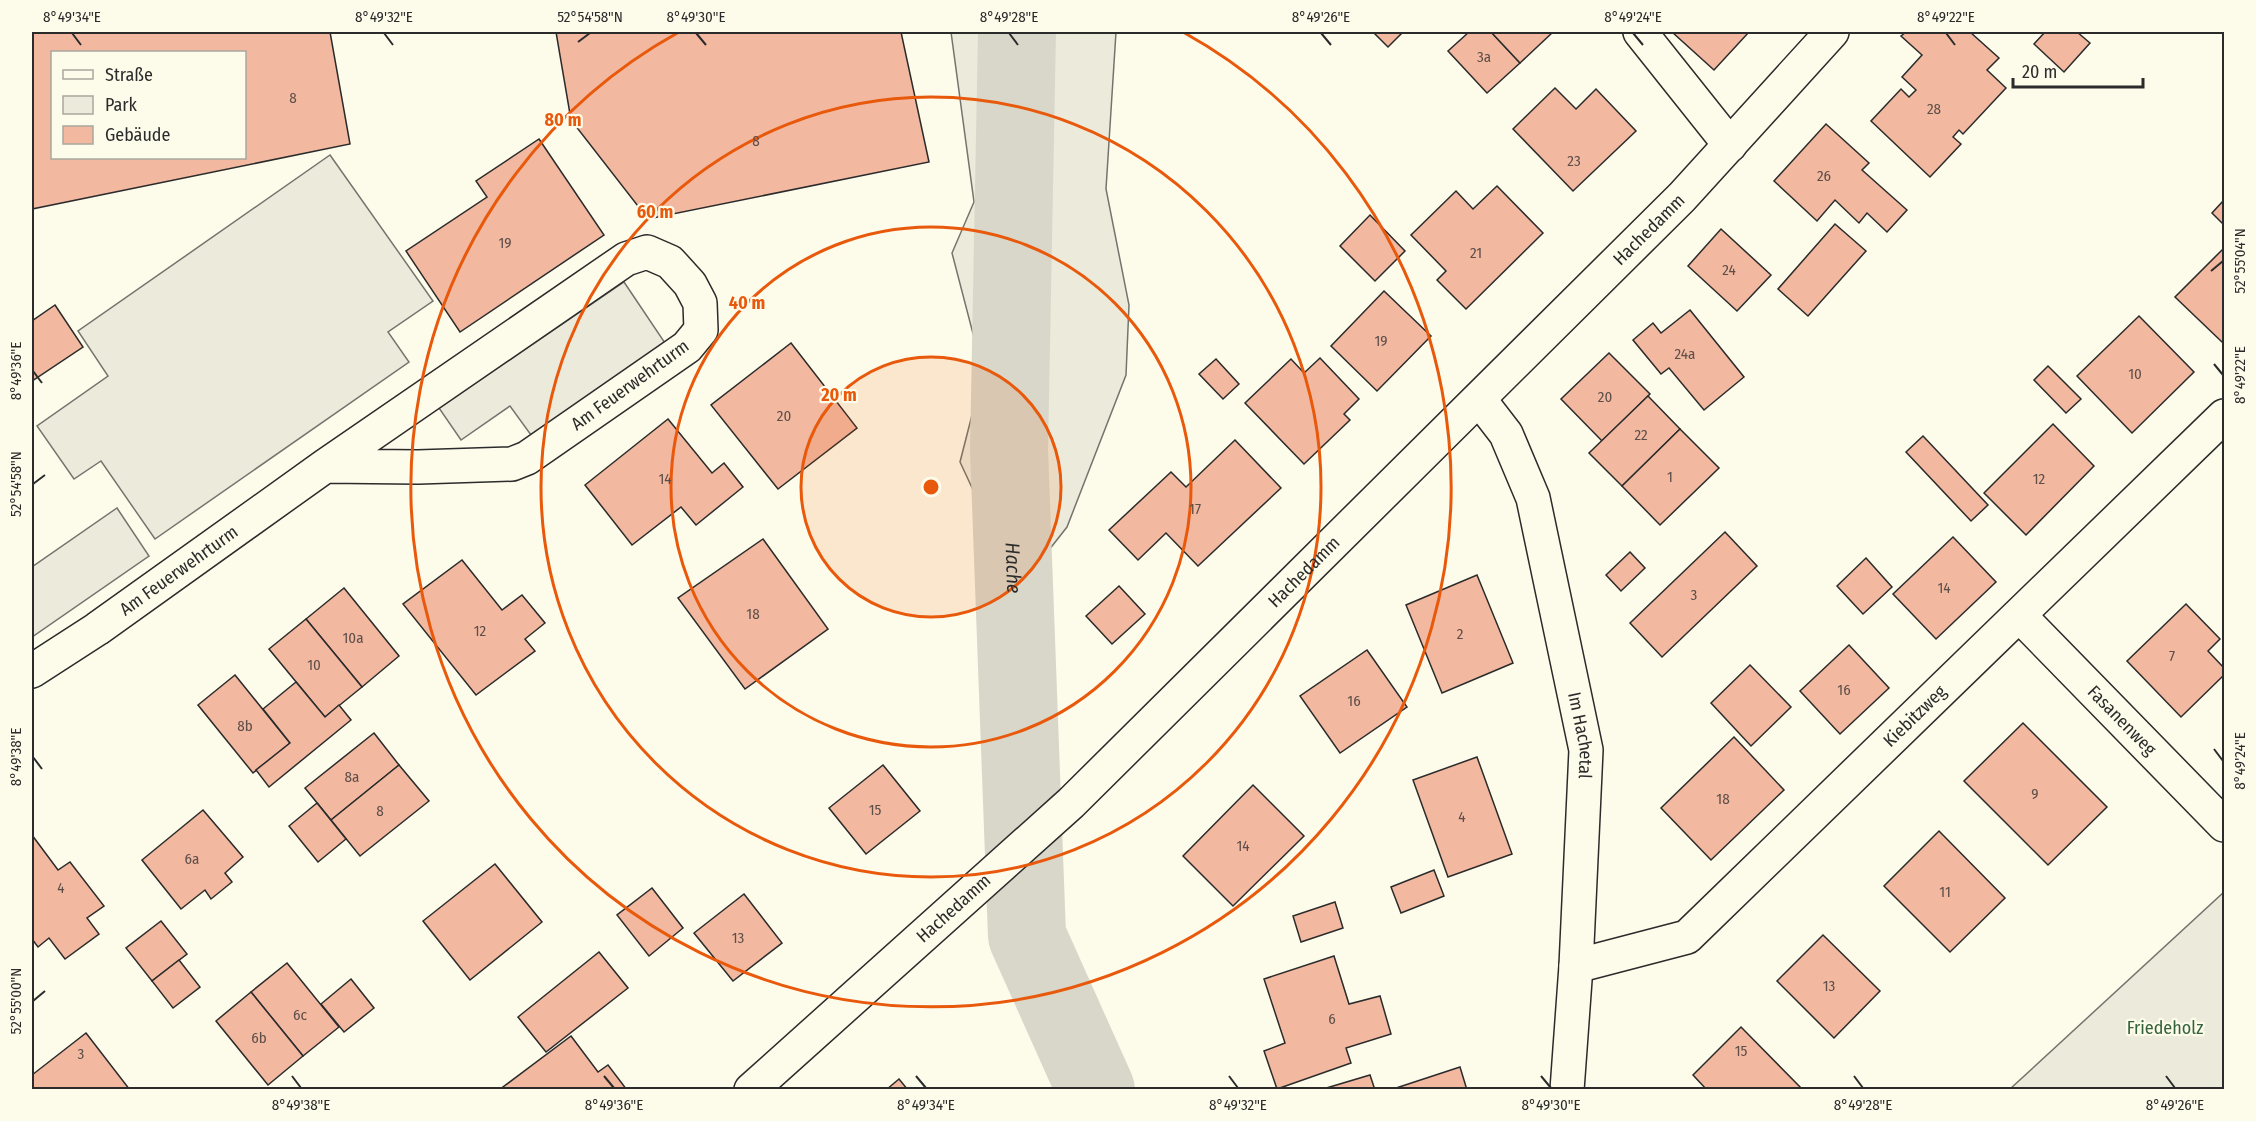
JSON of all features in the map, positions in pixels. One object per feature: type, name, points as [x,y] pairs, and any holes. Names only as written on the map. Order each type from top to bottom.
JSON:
[{"type":"street","points":[[1640,32],[1730,144]]},
{"type":"street","name":"Hachedamm","points":[[751,1089],[1071,803],[1682,197],[1832,32]]},
{"type":"street","name":"Am Feuerwehrturm","points":[[32,671],[97,629],[325,466],[627,259],[647,252],[670,262],[690,284],[700,303],[701,330],[687,347],[528,458],[512,464],[418,467],[325,466]]},
{"type":"street","name":"Im Hachetal","points":[[1479,399],[1506,434],[1533,498],[1586,750],[1576,966],[1567,1089]]},
{"type":"street","name":"Kiebitzweg","points":[[1576,966],[1687,937],[2224,416]]},
{"type":"street","name":"Fasanenweg","points":[[2020,616],[2224,825]]},
{"type":"green space","points":[[951,32],[1116,32],[1106,189],[1129,305],[1126,375],[1067,527],[1019,588],[960,462],[983,372],[952,253],[974,202]]},
{"type":"green space","name":"Friedeholz","points":[[2224,892],[2224,1089],[2010,1089]]},
{"type":"shaded area","points":[[330,155],[433,301],[388,332],[409,362],[155,539],[101,461],[74,479],[37,426],[108,376],[78,331]]},
{"type":"shaded area","points":[[624,282],[665,343],[531,435],[510,406],[461,440],[439,408]]},
{"type":"shaded area","points":[[117,508],[149,556],[32,637],[32,567]]},
{"type":"building","points":[[32,32],[330,32],[350,144],[32,209]]},
{"type":"building","points":[[556,32],[901,32],[929,162],[648,219],[571,120]]},
{"type":"building","points":[[1373,32],[1403,32],[1388,47]]},
{"type":"building","points":[[1469,32],[1491,32],[1520,63],[1487,93],[1448,51]]},
{"type":"building","points":[[1491,32],[1553,32],[1520,63]]},
{"type":"building","points":[[1672,32],[1749,32],[1714,70]]},
{"type":"building","points":[[1906,32],[1970,32],[1999,58],[1987,70],[2006,88],[1963,134],[1959,130],[1953,137],[1961,144],[1930,177],[1871,121],[1901,89],[1909,97],[1916,90],[1902,77],[1922,55],[1901,36]]},
{"type":"building","points":[[2045,32],[2077,32],[2090,43],[2064,72],[2034,44]]},
{"type":"building","points":[[1555,88],[1576,109],[1596,89],[1636,131],[1573,191],[1513,129]]},
{"type":"building","points":[[1826,124],[1869,163],[1862,170],[1907,210],[1887,232],[1867,213],[1859,223],[1835,200],[1817,221],[1774,181]]},
{"type":"building","points":[[539,139],[604,235],[460,332],[406,251],[487,197],[476,181]]},
{"type":"building","points":[[1497,186],[1543,233],[1466,309],[1437,280],[1446,271],[1411,235],[1456,191],[1473,209]]},
{"type":"building","points":[[2224,200],[2224,225],[2212,213]]},
{"type":"building","points":[[1370,215],[1405,251],[1375,281],[1340,246]]},
{"type":"building","points":[[1835,224],[1866,251],[1808,316],[1778,289]]},
{"type":"building","points":[[1721,229],[1771,275],[1737,311],[1688,266]]},
{"type":"building","points":[[2224,248],[2224,340],[2222,342],[2175,297]]},
{"type":"building","points":[[1384,291],[1431,336],[1377,391],[1331,346]]},
{"type":"building","points":[[55,305],[83,347],[32,381],[32,321]]},
{"type":"building","points":[[1690,310],[1744,377],[1704,410],[1669,368],[1661,374],[1633,340],[1653,323],[1661,333]]},
{"type":"building","points":[[2139,316],[2194,372],[2132,433],[2077,376]]},
{"type":"building","points":[[791,343],[857,428],[778,489],[711,405]]},
{"type":"building","points":[[1609,353],[1650,394],[1602,441],[1561,399]]},
{"type":"building","points":[[1320,358],[1359,399],[1344,414],[1350,420],[1304,464],[1245,403],[1291,359],[1304,373]]},
{"type":"building","points":[[1216,359],[1239,384],[1223,399],[1199,374]]},
{"type":"building","points":[[2048,366],[2081,399],[2066,413],[2034,380]]},
{"type":"building","points":[[1648,396],[1680,429],[1622,486],[1589,453]]},
{"type":"building","points":[[668,419],[712,473],[724,463],[743,487],[696,525],[681,507],[632,545],[585,485]]},
{"type":"building","points":[[2053,424],[2094,466],[2026,535],[1984,493]]},
{"type":"building","points":[[1680,429],[1719,468],[1660,525],[1622,486]]},
{"type":"building","points":[[1923,436],[1988,505],[1971,521],[1906,452]]},
{"type":"building","points":[[1235,440],[1281,488],[1198,566],[1166,533],[1138,560],[1109,530],[1171,472],[1186,487]]},
{"type":"building","points":[[1725,532],[1757,566],[1662,657],[1630,623]]},
{"type":"building","points":[[1953,537],[1996,582],[1936,639],[1893,594]]},
{"type":"building","points":[[763,539],[828,629],[745,689],[678,598]]},
{"type":"building","points":[[1630,552],[1645,568],[1621,591],[1606,575]]},
{"type":"building","points":[[1866,558],[1892,587],[1863,614],[1837,586]]},
{"type":"building","points":[[462,560],[502,610],[522,595],[545,623],[525,639],[535,651],[476,695],[403,604]]},
{"type":"building","points":[[1477,575],[1513,663],[1442,693],[1406,605]]},
{"type":"building","points":[[1119,586],[1145,614],[1112,644],[1086,616]]},
{"type":"building","points":[[344,588],[399,656],[362,687],[306,619]]},
{"type":"building","points":[[2186,604],[2220,639],[2208,651],[2224,668],[2224,675],[2181,717],[2127,661]]},
{"type":"building","points":[[306,619],[362,687],[325,717],[269,649]]},
{"type":"building","points":[[1849,645],[1889,688],[1840,734],[1800,691]]},
{"type":"building","points":[[1367,650],[1407,707],[1340,753],[1300,696]]},
{"type":"building","points":[[1750,665],[1791,707],[1751,746],[1711,703]]},
{"type":"building","points":[[235,675],[290,743],[253,773],[198,705]]},
{"type":"building","points":[[296,682],[325,717],[339,705],[351,720],[269,787],[256,770],[290,743],[263,709]]},
{"type":"building","points":[[2023,723],[2107,807],[2048,865],[1964,781]]},
{"type":"building","points":[[374,733],[399,765],[331,820],[305,788]]},
{"type":"building","points":[[1734,737],[1784,790],[1711,860],[1661,808]]},
{"type":"building","points":[[1477,757],[1512,854],[1448,877],[1413,780]]},
{"type":"building","points":[[399,765],[429,801],[360,856],[331,820]]},
{"type":"building","points":[[883,765],[920,811],[866,854],[829,808]]},
{"type":"building","points":[[1253,785],[1304,836],[1233,906],[1183,856]]},
{"type":"building","points":[[317,803],[346,839],[318,862],[289,826]]},
{"type":"building","points":[[203,810],[243,857],[225,873],[232,882],[211,899],[205,890],[181,909],[142,860]]},
{"type":"building","points":[[1939,831],[2005,898],[1950,952],[1884,886]]},
{"type":"building","points":[[32,835],[58,870],[70,862],[104,906],[87,918],[99,934],[65,959],[49,938],[38,947],[32,939]]},
{"type":"building","points":[[495,864],[542,922],[470,980],[423,921]]},
{"type":"building","points":[[1434,870],[1444,896],[1401,913],[1391,887]]},
{"type":"building","points":[[652,888],[683,928],[649,956],[617,915]]},
{"type":"building","points":[[744,894],[782,943],[733,981],[694,933]]},
{"type":"building","points":[[1335,902],[1343,928],[1301,942],[1293,916]]},
{"type":"building","points":[[161,921],[187,954],[152,981],[126,948]]},
{"type":"building","points":[[1823,935],[1880,991],[1834,1038],[1777,981]]},
{"type":"building","points":[[599,952],[628,988],[546,1052],[518,1017]]},
{"type":"building","points":[[1334,956],[1349,1004],[1380,996],[1391,1034],[1346,1048],[1351,1063],[1277,1089],[1264,1051],[1285,1043],[1264,979]]},
{"type":"building","points":[[179,960],[200,987],[173,1008],[152,981]]},
{"type":"building","points":[[287,963],[339,1027],[303,1056],[251,992]]},
{"type":"building","points":[[351,979],[374,1008],[344,1032],[321,1004]]},
{"type":"building","points":[[251,992],[303,1056],[268,1085],[216,1021]]},
{"type":"building","points":[[1741,1027],[1803,1090],[1707,1090],[1693,1075]]},
{"type":"building","points":[[86,1033],[130,1090],[32,1090],[32,1075]]},
{"type":"building","points":[[571,1036],[598,1072],[608,1065],[627,1090],[505,1090],[503,1087]]},
{"type":"building","points":[[1460,1067],[1467,1090],[1390,1090]]},
{"type":"building","points":[[1370,1075],[1375,1090],[1323,1089]]},
{"type":"building","points":[[899,1079],[908,1090],[886,1090]]},
{"type":"waterway","name":"Hache","points":[[1017,32],[1009,450],[1027,936],[1096,1090]]}]
